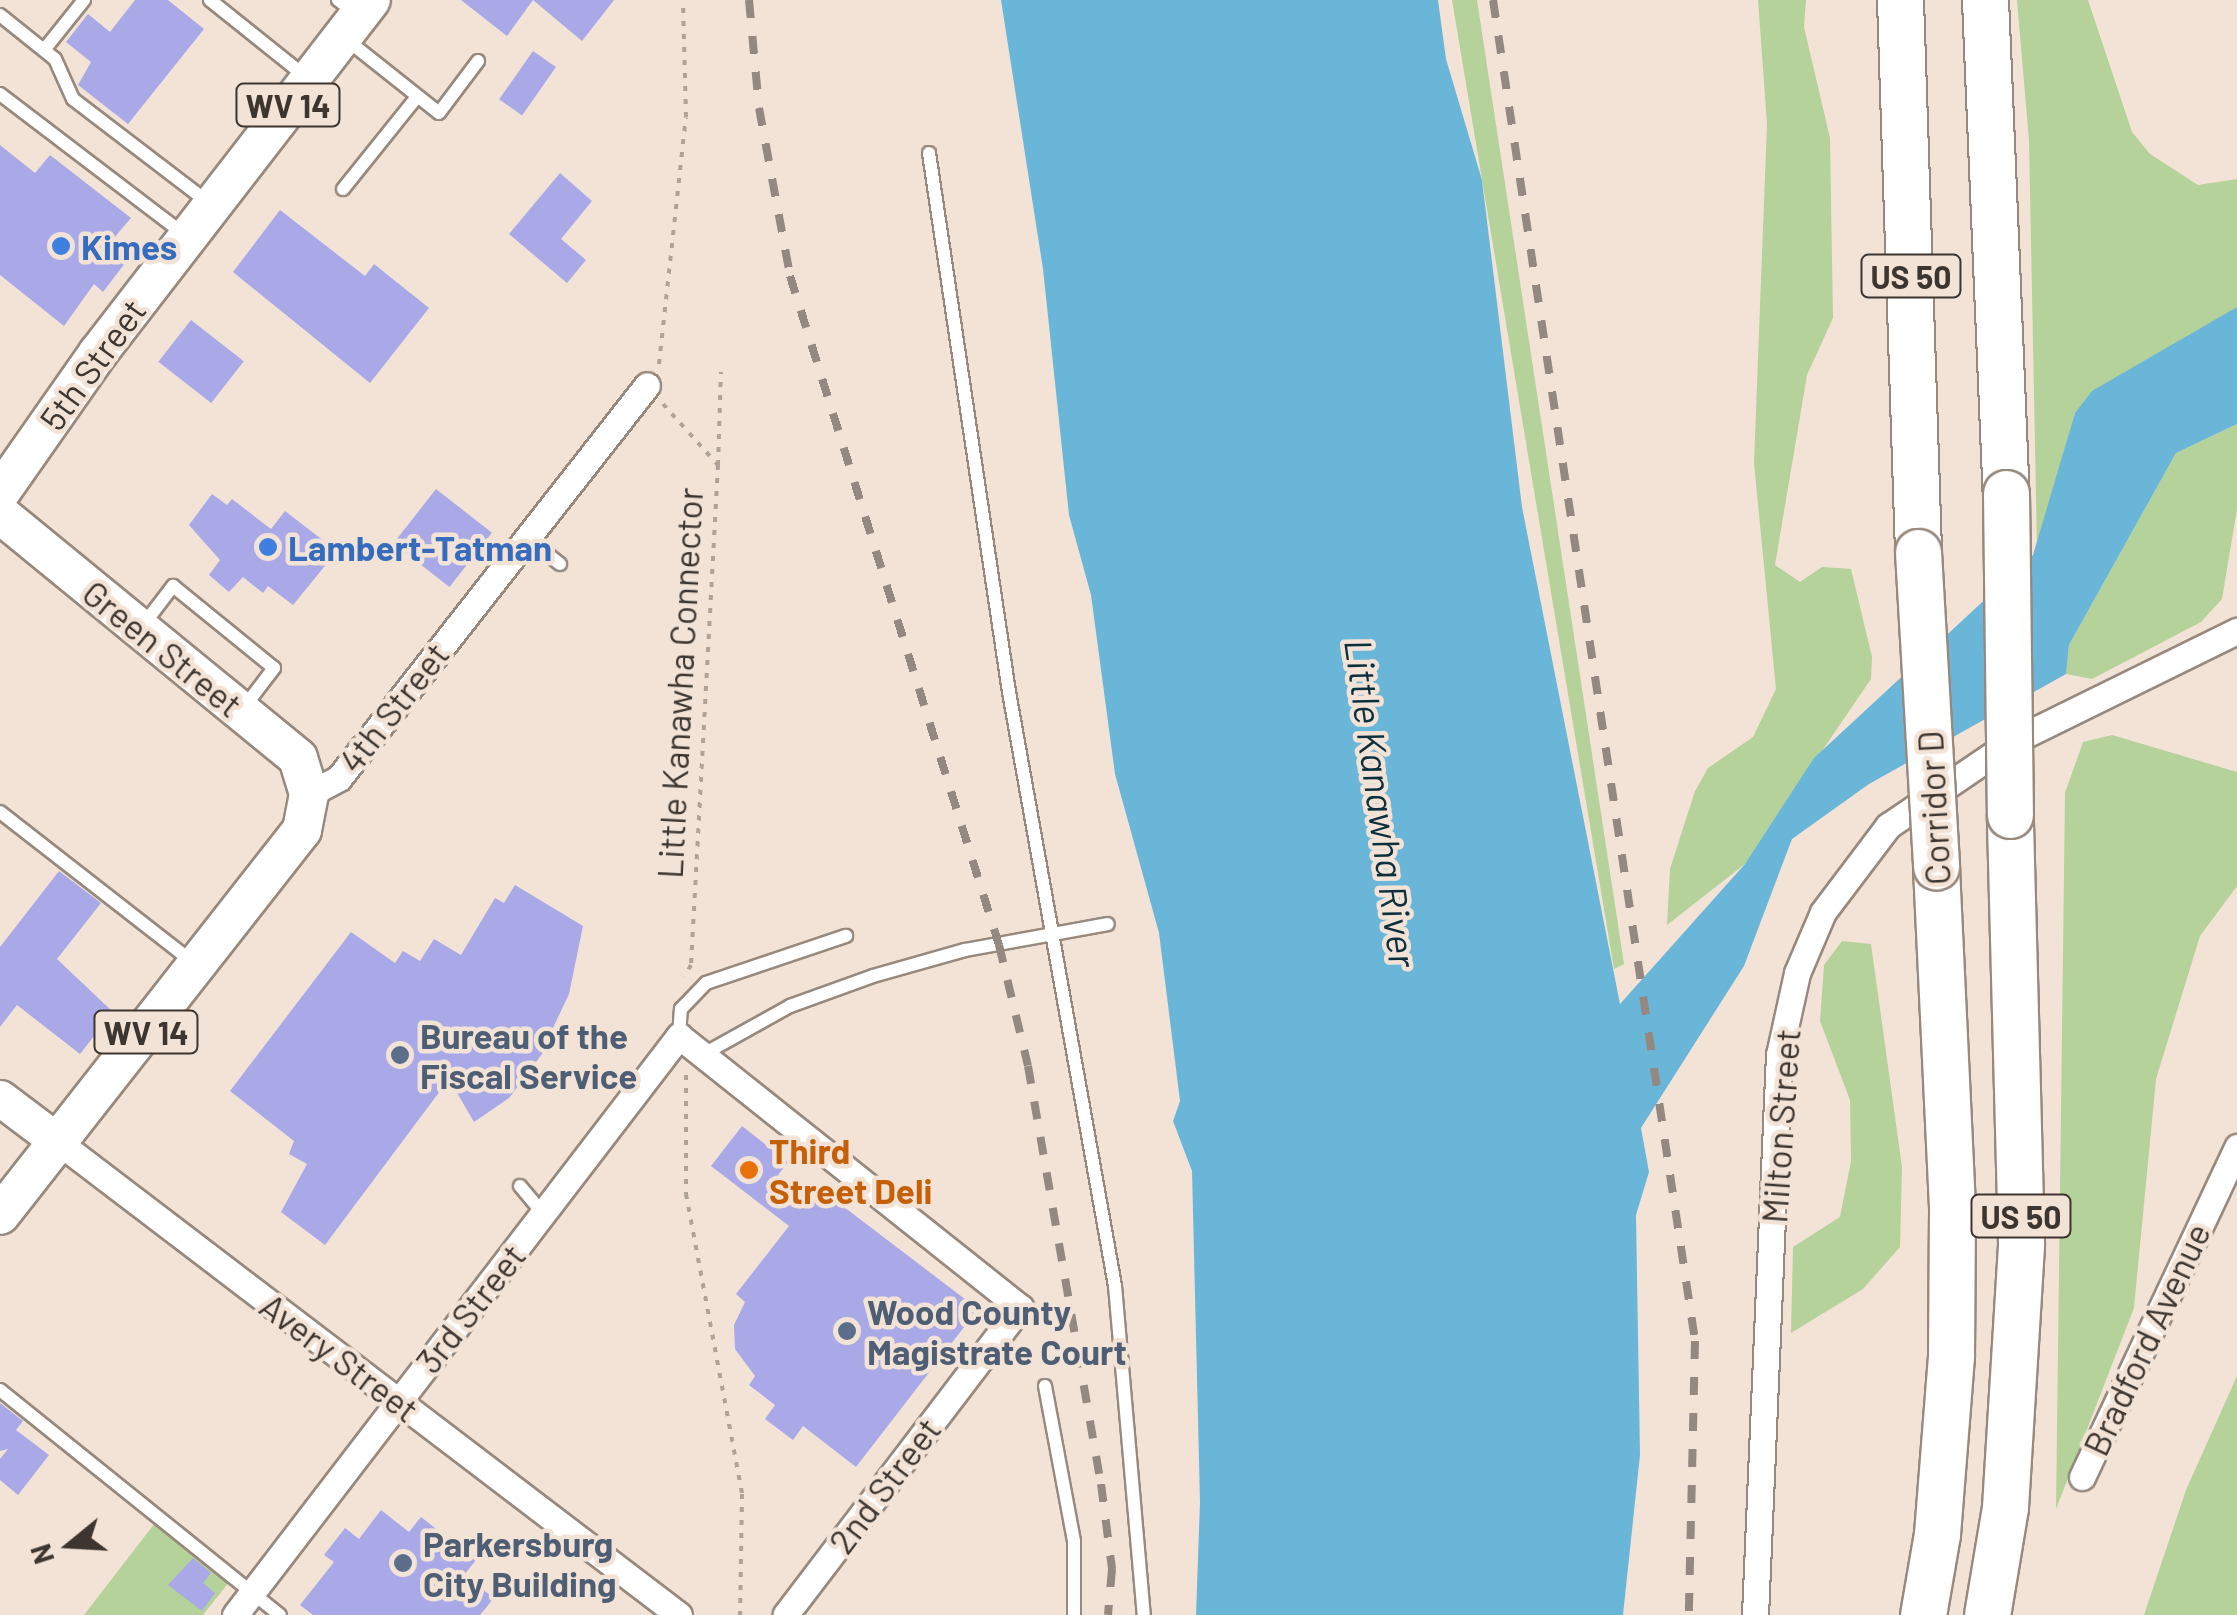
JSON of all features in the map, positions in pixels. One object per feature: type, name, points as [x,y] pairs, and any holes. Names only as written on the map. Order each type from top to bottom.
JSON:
[{"type":"highway","points":[[1871,0],[1911,292]]},
{"type":"highway","name":"Corridor D","points":[[1900,0],[1918,552],[1952,1188],[1951,1355],[1937,1534],[1922,1615]]},
{"type":"highway","name":"US 50","points":[[1986,1615],[2005,1507],[2021,1243],[2006,492],[1986,56],[1988,0]]},
{"type":"main road","name":"5th Street","points":[[0,493],[353,13]]},
{"type":"main road","name":"Green Street","points":[[0,514],[298,758],[308,794]]},
{"type":"main road","name":"4th Street","points":[[0,1215],[302,830],[308,794]]},
{"type":"street","name":"4th Street","points":[[308,794],[339,778],[524,536],[647,385]]},
{"type":"street","name":"Milton Street","points":[[1755,1615],[1778,1055],[1797,972],[1823,912],[1888,826],[2010,742],[2237,631]]},
{"type":"street","points":[[679,1036],[708,1060]]},
{"type":"street","name":"3rd Street","points":[[234,1615],[679,1036]]},
{"type":"street","name":"2nd Street","points":[[708,1060],[1020,1307],[785,1615]]},
{"type":"street","name":"Avery Street","points":[[0,1098],[680,1615]]},
{"type":"street","name":"Bradford Avenue","points":[[2082,1477],[2237,1147]]},
{"type":"lane","points":[[44,50],[84,0]]},
{"type":"lane","points":[[210,0],[308,78]]},
{"type":"lane","points":[[353,13],[416,96],[439,113],[478,62]]},
{"type":"lane","points":[[0,15],[62,68],[73,99],[212,204]]},
{"type":"lane","points":[[0,94],[187,236]]},
{"type":"lane","points":[[343,190],[416,96]]},
{"type":"lane","points":[[929,153],[1008,692],[1115,1286],[1144,1615]]},
{"type":"lane","points":[[524,536],[560,564]]},
{"type":"lane","points":[[140,629],[173,586],[274,668],[240,712]]},
{"type":"lane","points":[[0,812],[197,966]]},
{"type":"lane","points":[[708,1060],[790,1006],[873,976],[965,950],[1054,938],[1108,924]]},
{"type":"lane","points":[[679,1036],[681,1009],[706,984],[846,936]]},
{"type":"lane","points":[[520,1186],[543,1213]]},
{"type":"lane","points":[[1045,1386],[1074,1541],[1074,1615]]},
{"type":"lane","points":[[0,1390],[280,1615]]},
{"type":"path","points":[[647,385],[663,357],[686,117],[683,0]]},
{"type":"path","points":[[718,465],[721,372]]},
{"type":"path","name":"Little Kanawha Connector","points":[[647,385],[718,465],[691,965],[670,1011],[688,1082],[686,1194],[742,1494],[740,1615]]},
{"type":"green space","points":[[1452,0],[1477,0],[1624,964],[1614,969]]},
{"type":"green space","points":[[1758,0],[1806,0],[1804,27],[1830,138],[1833,318],[1807,375],[1775,565],[1800,582],[1822,567],[1851,569],[1872,657],[1871,679],[1745,864],[1667,925],[1670,869],[1695,791],[1708,768],[1753,737],[1776,689],[1754,463],[1767,124]]},
{"type":"green space","points":[[2017,0],[2088,0],[2132,132],[2150,154],[2198,185],[2237,179],[2237,307],[2075,413],[2037,547],[2029,141]]},
{"type":"green space","points":[[2237,424],[2237,509],[2222,599],[2201,622],[2092,679],[2066,674],[2069,645],[2176,453]]},
{"type":"green space","points":[[2112,735],[2237,772],[2237,886],[2200,936],[2156,1079],[2134,1308],[2056,1509],[2065,793],[2083,742]]},
{"type":"green space","points":[[1842,941],[1871,944],[1902,1167],[1900,1247],[1863,1289],[1791,1333],[1793,1247],[1840,1217],[1851,1161],[1850,1100],[1820,1021],[1824,965]]},
{"type":"green space","points":[[2237,1376],[2237,1615],[2144,1615],[2186,1490]]},
{"type":"green space","points":[[155,1523],[229,1582],[203,1615],[84,1615]]},
{"type":"water","name":"Little Kanawha River","points":[[1001,0],[1438,0],[1446,59],[1482,180],[1522,507],[1620,1004],[1745,864],[1814,758],[2033,555],[2075,413],[2092,391],[2237,307],[2237,424],[2176,453],[2069,645],[2066,674],[1869,784],[1792,839],[1744,966],[1641,1128],[1649,1172],[1636,1215],[1640,1455],[1623,1615],[1196,1615],[1200,1502],[1192,1171],[1173,1121],[1180,1101],[1159,933],[1115,774],[1091,595],[1069,515],[1043,269]]},
{"type":"building","points":[[135,0],[168,0],[204,29],[128,124],[78,85],[91,62],[66,42],[88,14],[110,32]]},
{"type":"building","points":[[461,0],[533,0],[507,36]]},
{"type":"building","points":[[533,0],[614,0],[582,41]]},
{"type":"building","points":[[533,51],[556,67],[522,115],[499,99]]},
{"type":"building","name":"Kimes","points":[[0,145],[35,173],[50,155],[131,218],[114,238],[132,254],[103,292],[94,284],[64,326],[0,275]]},
{"type":"building","points":[[560,173],[592,201],[561,239],[586,260],[567,283],[509,234]]},
{"type":"building","points":[[280,210],[365,276],[374,264],[429,308],[370,383],[233,272]]},
{"type":"building","points":[[191,320],[244,361],[211,403],[158,362]]},
{"type":"building","points":[[436,489],[492,533],[449,587],[394,543]]},
{"type":"building","name":"Lambert-Tatman","points":[[212,494],[227,505],[232,499],[271,529],[285,511],[337,551],[293,605],[268,586],[263,593],[243,577],[229,592],[209,575],[220,560],[189,525]]},
{"type":"building","points":[[59,871],[101,903],[57,959],[113,1012],[80,1054],[17,1005],[0,1027],[0,947]]},
{"type":"building","name":"Bureau of the Fiscal Service","points":[[515,885],[583,926],[569,994],[552,1030],[557,1034],[509,1098],[474,1122],[449,1079],[325,1245],[281,1212],[307,1164],[289,1154],[294,1141],[230,1091],[351,932],[395,963],[403,951],[420,961],[434,939],[461,955],[495,898],[504,903]]},
{"type":"building","name":"Wood County Magistrate Court","points":[[742,1126],[788,1162],[778,1175],[808,1202],[819,1188],[978,1309],[856,1467],[803,1426],[793,1440],[765,1419],[775,1405],[749,1385],[755,1376],[735,1349],[734,1325],[745,1302],[736,1294],[789,1226],[711,1166]]},
{"type":"building","points":[[0,1403],[23,1421],[16,1430],[49,1455],[18,1495],[0,1480],[0,1459],[8,1449],[0,1451]]},
{"type":"building","name":"Parkersburg City Building","points":[[381,1510],[409,1532],[421,1517],[476,1560],[464,1575],[494,1598],[480,1615],[313,1615],[300,1605],[334,1562],[324,1555],[345,1528],[359,1539]]},
{"type":"building","points":[[193,1558],[211,1573],[203,1583],[215,1593],[202,1611],[168,1585]]},
{"type":"railway","points":[[749,0],[759,108],[790,276],[999,945],[1028,1066],[1101,1484],[1112,1569],[1108,1615]]},
{"type":"railway","points":[[1493,0],[1695,1341],[1689,1615]]},
{"type":"place","name":"Kimes","points":[[61,246]]},
{"type":"place","name":"Lambert-Tatman","points":[[268,547]]},
{"type":"place","name":"Bureau of the Fiscal Service","points":[[400,1055]]},
{"type":"place","name":"Third Street Deli","points":[[749,1170]]},
{"type":"place","name":"Wood County Magistrate Court","points":[[847,1331]]},
{"type":"place","name":"Parkersburg City Building","points":[[403,1563]]}]
